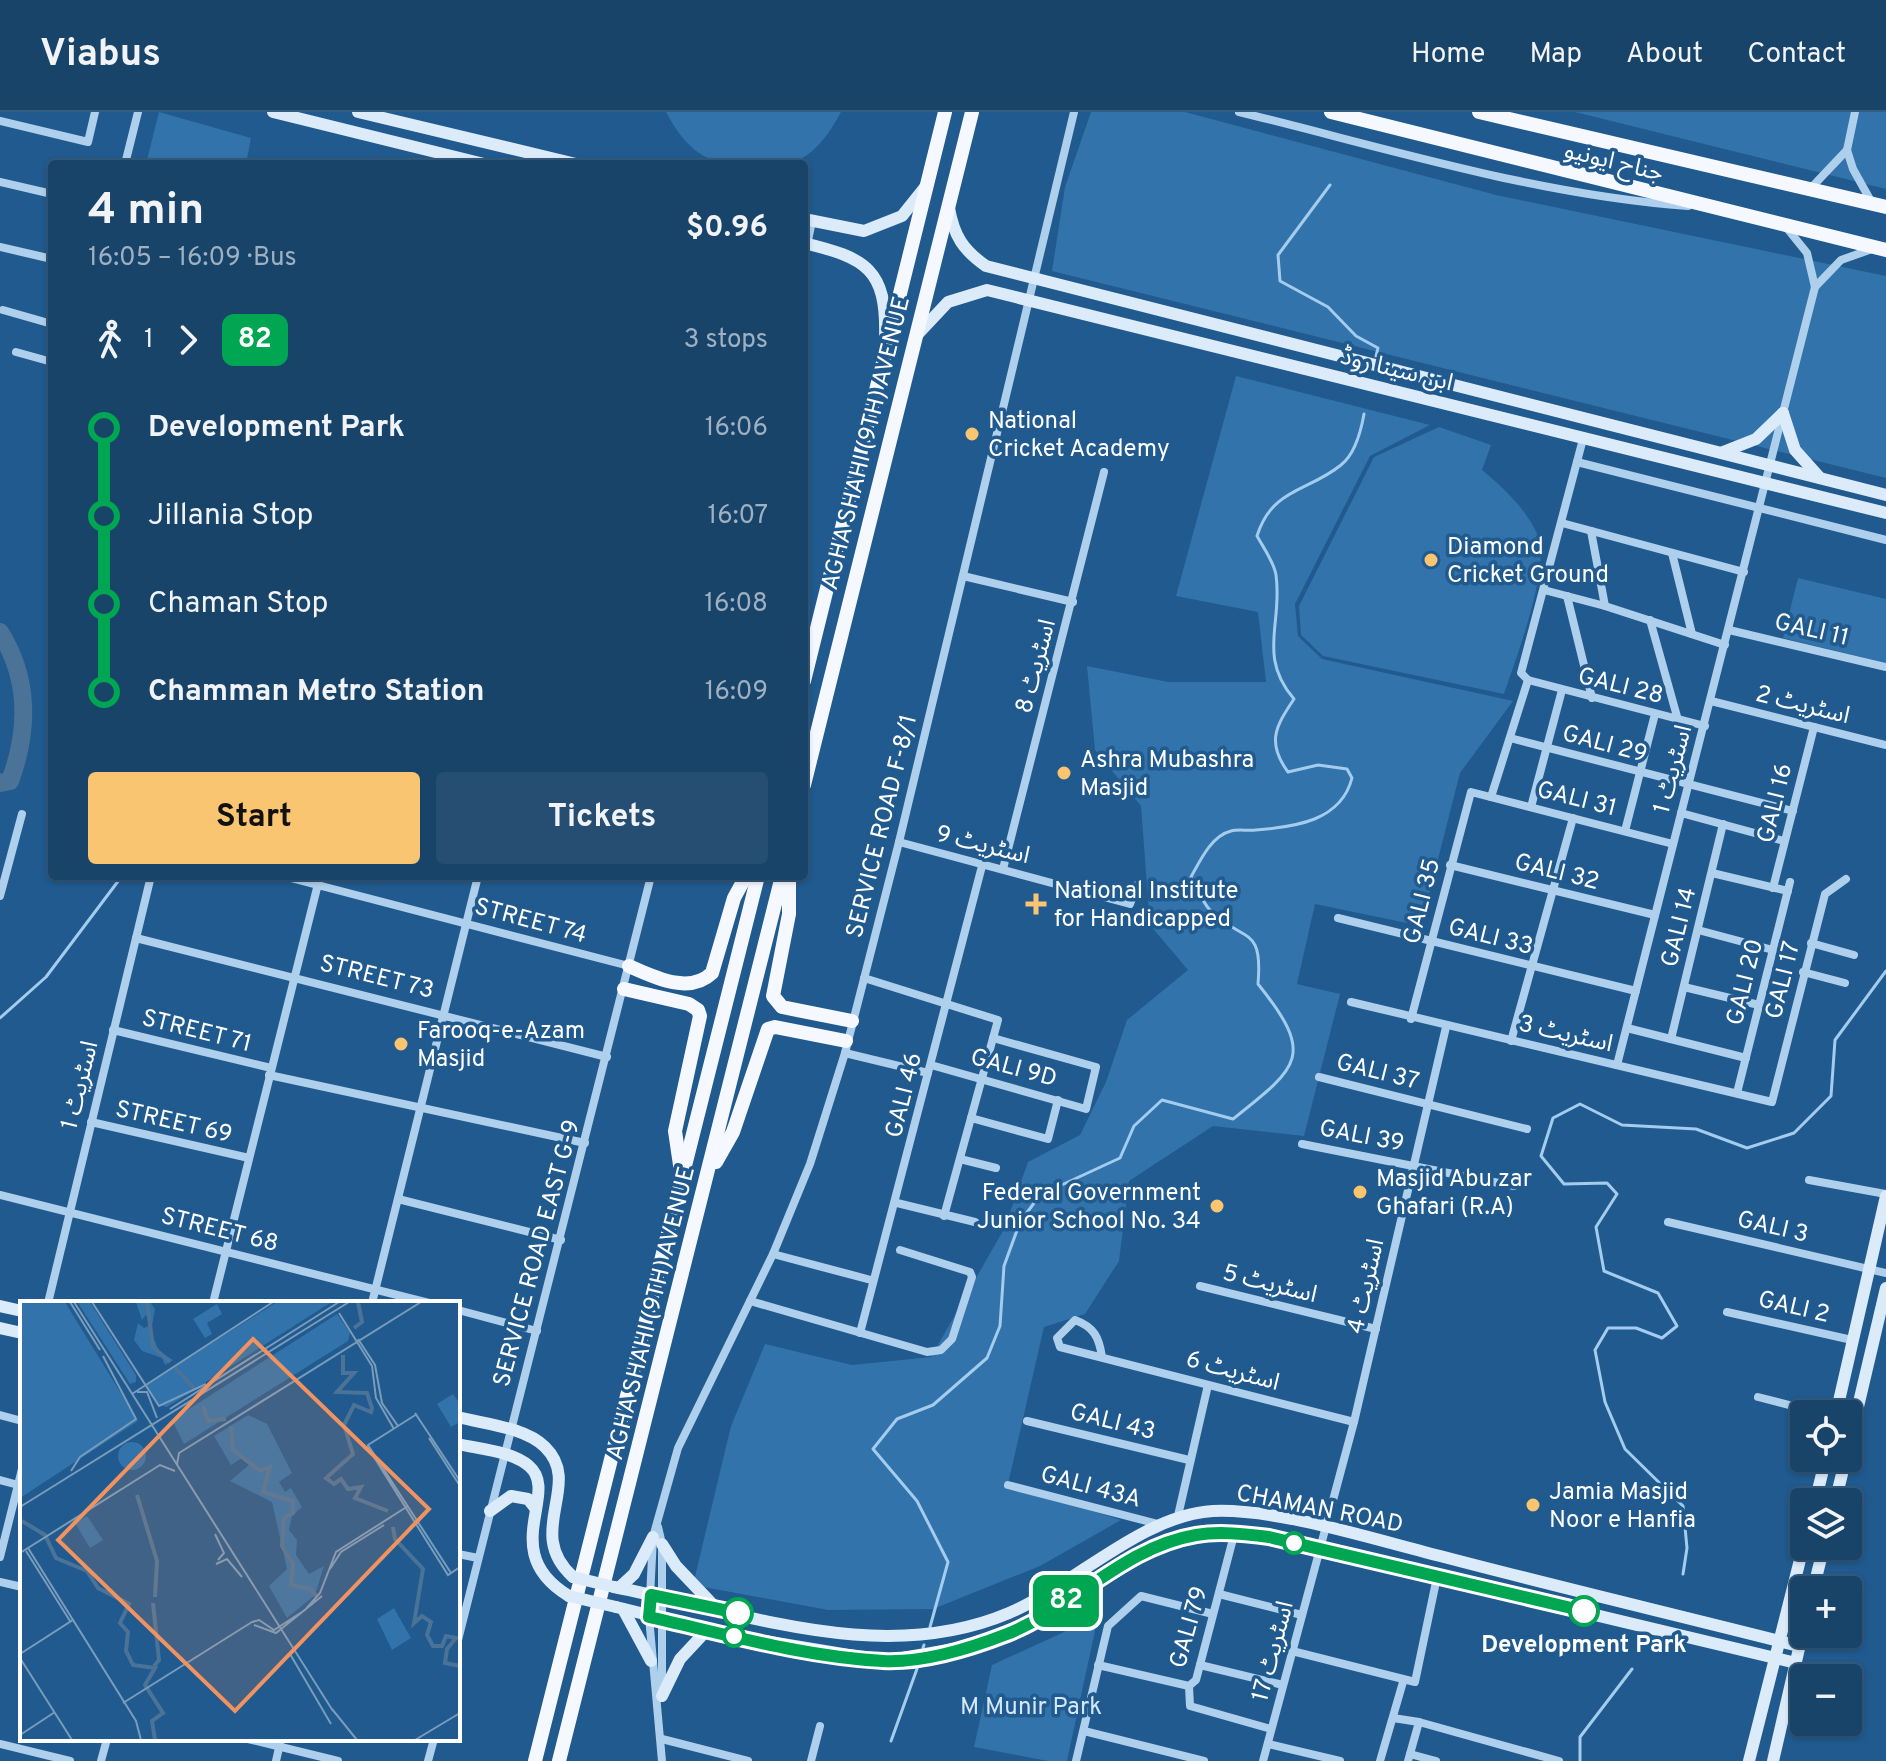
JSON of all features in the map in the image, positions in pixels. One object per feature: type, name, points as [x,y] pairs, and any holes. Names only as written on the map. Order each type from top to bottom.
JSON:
[{"type":"main road","name":"AGHA SHAHI (9TH) AVENUE","points":[[810,736],[972,112]]},
{"type":"main road","name":"جناح ایونیو","points":[[1331,112],[1881,249]]},
{"type":"main road","name":"AGHA SHAHI (9TH) AVENUE","points":[[808,665],[944,113]]},
{"type":"main road","name":"جناح ایونیو","points":[[1483,113],[1879,205]]},
{"type":"main road","points":[[629,966],[679,983],[696,984],[712,973],[734,898],[744,880]]},
{"type":"main road","name":"AGHA SHAHI (9TH) AVENUE","points":[[535,1761],[757,880]]},
{"type":"main road","name":"AGHA SHAHI (9TH) AVENUE","points":[[559,1761],[781,880]]},
{"type":"main road","points":[[789,880],[789,914],[773,996],[782,1007],[852,1021]]},
{"type":"main road","points":[[624,989],[689,1004],[698,1010],[700,1016],[675,1131],[681,1174]]},
{"type":"main road","points":[[706,1180],[733,1132],[768,1029],[775,1027],[846,1047]]},
{"type":"street","points":[[0,121],[88,142],[95,112]]},
{"type":"street","points":[[126,160],[138,112]]},
{"type":"street","points":[[273,112],[445,159]]},
{"type":"street","points":[[358,112],[559,160]]},
{"type":"street","name":"SERVICE ROAD F-8/1","points":[[660,1701],[651,1661],[649,1617],[656,1596],[658,1536],[678,1448],[773,1254],[810,1164],[846,1047],[899,842],[1074,112]]},
{"type":"street","points":[[1239,112],[1543,187],[1617,201],[1713,208]]},
{"type":"street","points":[[1855,112],[1847,150],[1853,169],[1879,205]]},
{"type":"street","points":[[1810,189],[1847,150]]},
{"type":"street","points":[[0,182],[48,193]]},
{"type":"street","points":[[808,220],[864,231],[884,225],[902,216],[927,184]]},
{"type":"street","name":"ابن سینا روڈ","points":[[948,201],[953,231],[971,256],[986,266],[1886,495]]},
{"type":"street","points":[[1784,226],[1807,253],[1815,287]]},
{"type":"street","points":[[808,244],[843,253],[864,266],[881,285],[886,308],[885,352]]},
{"type":"street","points":[[0,247],[48,258]]},
{"type":"street","points":[[1815,287],[1841,260],[1881,249]]},
{"type":"street","name":"اسٹریٹ 1","points":[[1617,1065],[1815,287]]},
{"type":"street","name":"ابن سینا روڈ","points":[[913,338],[934,313],[958,297],[987,290],[1886,513]]},
{"type":"street","points":[[3,310],[48,323]]},
{"type":"street","points":[[16,352],[48,361]]},
{"type":"street","points":[[1721,452],[1756,439],[1783,413],[1795,450],[1821,479]]},
{"type":"street","points":[[1491,797],[1528,680],[1521,673],[1583,439]]},
{"type":"street","points":[[1577,462],[1886,540]]},
{"type":"street","name":"اسٹریٹ 8","points":[[1003,869],[1104,472]]},
{"type":"street","points":[[1562,523],[1744,572]]},
{"type":"street","points":[[1591,531],[1605,606]]},
{"type":"street","points":[[1672,553],[1692,634]]},
{"type":"street","points":[[963,576],[1073,602]]},
{"type":"street","points":[[1544,590],[1605,606],[1725,645]]},
{"type":"street","points":[[1567,596],[1592,698]]},
{"type":"street","points":[[1650,620],[1678,720]]},
{"type":"street","name":"GALI 11","points":[[1729,630],[1886,667]]},
{"type":"street","name":"GALI 28","points":[[1528,680],[1705,726]]},
{"type":"street","points":[[1531,807],[1562,690]]},
{"type":"street","name":"اسٹریٹ 2","points":[[1711,701],[1886,745]]},
{"type":"street","points":[[1625,831],[1655,714]]},
{"type":"street","name":"GALI 16","points":[[1773,888],[1814,727]]},
{"type":"street","name":"GALI 29","points":[[1510,738],[1793,811]]},
{"type":"street","name":"GALI 31","points":[[1471,792],[1673,844]]},
{"type":"street","name":"GALI 35","points":[[1411,1019],[1471,792]]},
{"type":"street","points":[[1681,813],[1784,841]]},
{"type":"street","points":[[0,896],[22,814]]},
{"type":"street","points":[[1511,1041],[1573,818]]},
{"type":"street","name":"GALI 14","points":[[1671,1039],[1723,824]]},
{"type":"street","name":"اسٹریٹ 9","points":[[899,842],[1130,904],[1137,885]]},
{"type":"street","name":"GALI 32","points":[[1450,865],[1655,915]]},
{"type":"street","name":"GALI 46","points":[[860,1333],[890,1212],[897,1203],[982,866]]},
{"type":"street","points":[[1712,873],[1773,888]]},
{"type":"street","name":"GALI 17","points":[[1772,1102],[1825,894],[1846,879]]},
{"type":"street","name":"اسٹریٹ 1","points":[[48,1301],[150,880]]},
{"type":"street","points":[[372,1301],[477,880]]},
{"type":"street","name":"SERVICE ROAD EAST G-9","points":[[460,1632],[650,880]]},
{"type":"street","points":[[214,1301],[319,881]]},
{"type":"street","name":"STREET 74","points":[[319,881],[629,966]]},
{"type":"street","name":"GALI 20","points":[[1737,1093],[1789,886],[1773,888]]},
{"type":"street","name":"GALI 33","points":[[1338,918],[1636,991]]},
{"type":"street","points":[[1698,930],[1773,950]]},
{"type":"street","name":"STREET 73","points":[[136,938],[607,1057]]},
{"type":"street","points":[[1811,943],[1854,955]]},
{"type":"street","points":[[1803,972],[1845,983]]},
{"type":"street","points":[[864,978],[947,1007],[998,1020],[944,1216]]},
{"type":"street","points":[[1684,987],[1759,1005]]},
{"type":"street","name":"اسٹریٹ 3","points":[[1351,1002],[1411,1019],[1772,1102]]},
{"type":"street","name":"اسٹریٹ 4","points":[[1319,1551],[1354,1422],[1446,1027]]},
{"type":"street","points":[[1627,1028],[1746,1058]]},
{"type":"street","name":"STREET 71","points":[[113,1030],[420,1110],[585,1143]]},
{"type":"street","name":"GALI 9D","points":[[846,1047],[1086,1109],[1096,1067],[993,1038]]},
{"type":"street","name":"GALI 37","points":[[1319,1077],[1527,1129]]},
{"type":"street","points":[[971,1118],[1048,1139],[1058,1100]]},
{"type":"street","name":"STREET 69","points":[[91,1122],[249,1158]]},
{"type":"street","name":"GALI 39","points":[[1302,1144],[1514,1186]]},
{"type":"street","points":[[960,1159],[996,1168]]},
{"type":"street","points":[[1809,1180],[1886,1195],[1839,1400]]},
{"type":"street","name":"STREET 68","points":[[0,1195],[421,1301]]},
{"type":"street","points":[[398,1199],[561,1240]]},
{"type":"street","points":[[897,1203],[975,1222]]},
{"type":"street","name":"GALI 3","points":[[1668,1222],[1886,1273]]},
{"type":"street","points":[[750,1301],[927,1352],[941,1350],[952,1339],[972,1277],[970,1272],[900,1250]]},
{"type":"street","points":[[773,1254],[871,1280]]},
{"type":"street","name":"اسٹریٹ 5","points":[[1200,1286],[1376,1329]]},
{"type":"street","points":[[1860,1400],[1886,1288]]},
{"type":"street","points":[[0,1306],[20,1311]]},
{"type":"street","points":[[460,1311],[537,1331]]},
{"type":"street","name":"GALI 2","points":[[1727,1312],[1851,1344]]},
{"type":"street","name":"اسٹریٹ 6","points":[[1102,1357],[1097,1334],[1087,1324],[1075,1320],[1057,1338],[1060,1347],[1354,1422]]},
{"type":"street","points":[[0,1328],[20,1333]]},
{"type":"street","points":[[1851,1344],[1871,1353]]},
{"type":"street","points":[[1177,1521],[1208,1385]]},
{"type":"street","points":[[1758,1397],[1790,1405]]},
{"type":"street","points":[[0,1415],[20,1420]]},
{"type":"street","points":[[460,1418],[510,1430]]},
{"type":"street","name":"GALI 43","points":[[1027,1421],[1189,1460]]},
{"type":"street","name":"CHAMAN ROAD","points":[[510,1430],[545,1446],[554,1459],[558,1485],[551,1545],[557,1563],[573,1577],[817,1631],[886,1638],[932,1636],[1011,1612],[1163,1525],[1208,1511],[1240,1510],[1790,1644]]},
{"type":"street","points":[[460,1444],[504,1455],[532,1468],[537,1480],[536,1509]]},
{"type":"street","points":[[1818,1488],[1822,1472]]},
{"type":"street","points":[[0,1480],[20,1485],[1,1552]]},
{"type":"street","name":"GALI 43A","points":[[1008,1485],[1163,1525]]},
{"type":"street","points":[[490,1511],[511,1496],[528,1499],[536,1509]]},
{"type":"street","name":"CHAMAN ROAD","points":[[536,1509],[533,1547],[536,1566],[548,1583],[569,1596],[649,1617],[885,1661],[922,1657],[1010,1633],[1158,1547],[1196,1535],[1234,1533],[1269,1537],[1796,1663]]},
{"type":"street","name":"GALI 79","points":[[1098,1665],[1189,1686],[1196,1680],[1234,1533]]},
{"type":"street","points":[[616,1588],[645,1556],[658,1536],[676,1566],[715,1607]]},
{"type":"street","name":"اسٹریٹ 17","points":[[1263,1761],[1319,1551]]},
{"type":"street","points":[[460,1554],[478,1558]]},
{"type":"street","points":[[1749,1761],[1800,1560]]},
{"type":"street","points":[[1292,1651],[1411,1684],[1417,1678],[1437,1577]]},
{"type":"street","points":[[0,1582],[20,1587]]},
{"type":"street","points":[[1219,1594],[1302,1615]]},
{"type":"street","points":[[1076,1761],[1108,1626],[1141,1596],[1213,1614]]},
{"type":"street","points":[[620,1608],[651,1661]]},
{"type":"street","name":"SERVICE ROAD F-8/1","points":[[649,1617],[660,1701],[662,1761]]},
{"type":"street","points":[[660,1701],[680,1659],[708,1629]]},
{"type":"street","points":[[1773,1761],[1799,1648]]},
{"type":"street","points":[[1200,1665],[1283,1685]]},
{"type":"street","points":[[1380,1761],[1403,1682]]},
{"type":"street","points":[[1189,1686],[1190,1706],[1271,1729]]},
{"type":"street","points":[[1393,1718],[1419,1722],[1559,1761]]},
{"type":"street","points":[[1419,1722],[1409,1758],[1436,1761]]},
{"type":"street","points":[[811,1761],[820,1726]]},
{"type":"street","points":[[1084,1731],[1204,1761]]},
{"type":"street","points":[[662,1739],[748,1761]]},
{"type":"street","points":[[101,1761],[106,1741]]},
{"type":"street","points":[[428,1761],[433,1741]]},
{"type":"street","points":[[276,1761],[280,1743],[338,1761]]},
{"type":"street","points":[[0,1744],[45,1758],[70,1761]]},
{"type":"street","points":[[1268,1744],[1340,1761]]},
{"type":"green space","points":[[159,112],[251,138],[247,160],[147,160]]},
{"type":"green space","points":[[666,112],[841,112],[820,143],[799,160],[714,160],[703,156],[678,132]]},
{"type":"green space","points":[[1091,112],[1185,112],[1496,195],[1886,276],[1886,478],[1052,271],[1065,187]]},
{"type":"green space","points":[[1575,112],[1886,112],[1886,189]]},
{"type":"green space","points":[[1236,376],[1430,425],[1370,456],[1295,604],[1298,636],[1322,659],[1513,701],[1460,773],[1421,926],[1315,904],[1297,984],[1340,994],[1304,1136],[1213,1126],[1129,1181],[1119,1261],[1085,1314],[1044,1327],[1008,1484],[1121,1520],[1040,1566],[933,1609],[828,1610],[693,1585],[731,1426],[765,1344],[852,1365],[931,1357],[1004,1229],[1028,1162],[1080,1135],[1106,1082],[1127,1020],[1188,970],[1150,925],[1141,806],[1095,750],[1087,666],[1168,682],[1266,682],[1258,612],[1176,596]]},
{"type":"green space","name":"Diamond Cricket Ground","points":[[1439,427],[1491,445],[1482,470],[1514,500],[1538,536],[1541,550],[1536,591],[1504,694],[1323,656],[1301,635],[1299,606],[1374,457]]},
{"type":"green space","points":[[1798,578],[1886,599],[1886,663],[1783,638]]},
{"type":"green space","name":"M Munir Park","points":[[1099,1612],[1067,1761],[1048,1761],[974,1747],[992,1665]]},
{"type":"waterway","points":[[1330,185],[1278,255],[1280,281],[1328,307],[1356,336],[1378,348],[1376,356]]},
{"type":"waterway","points":[[930,1627],[948,1562],[917,1501],[873,1449],[897,1419],[933,1405],[987,1358],[1000,1326],[1004,1266],[1020,1222],[1040,1195],[1120,1158],[1134,1126],[1162,1100],[1233,1119],[1273,1086],[1292,1058],[1293,1044],[1288,1028],[1258,984],[1259,965],[1254,943],[1210,910],[1191,877],[1207,850],[1224,834],[1234,830],[1286,827],[1314,819],[1338,804],[1352,778],[1347,769],[1318,765],[1288,772],[1277,752],[1278,726],[1294,699],[1283,683],[1274,654],[1276,575],[1257,536],[1264,520],[1281,500],[1329,474],[1346,460],[1357,442],[1364,414]]},
{"type":"waterway","points":[[0,632],[16,668],[23,705],[21,743],[16,762],[10,781],[0,783]]},
{"type":"waterway","points":[[0,1018],[46,977],[119,880]]},
{"type":"waterway","points":[[1683,1574],[1687,1548],[1683,1506],[1625,1449],[1605,1402],[1595,1350],[1608,1328],[1636,1328],[1662,1338],[1677,1326],[1658,1293],[1604,1271],[1596,1227],[1617,1194],[1607,1183],[1564,1184],[1541,1156],[1553,1118],[1580,1104],[1622,1125],[1696,1129],[1747,1148],[1794,1133],[1831,1096],[1835,1040],[1886,971]]},
{"type":"waterway","points":[[891,1741],[918,1666]]},
{"type":"waterway","points":[[1580,1761],[1580,1737],[1632,1669]]},
{"type":"bus line","name":"82","points":[[738,1613],[651,1595],[649,1617],[743,1638],[854,1657],[885,1661],[922,1657],[1010,1633],[1158,1547],[1196,1535],[1234,1533],[1269,1537],[1584,1611]]},
{"type":"place","name":"National Cricket Academy","points":[[972,434]]},
{"type":"place","name":"Diamond Cricket Ground","points":[[1431,560]]},
{"type":"place","name":"Ashra Mubashra Masjid","points":[[1064,773]]},
{"type":"place","name":"National Institute for Handicapped","points":[[1036,904]]},
{"type":"place","name":"Farooq-e-Azam Masjid","points":[[401,1044]]},
{"type":"place","name":"Masjid Abu zar Ghafari (R.A)","points":[[1360,1192]]},
{"type":"place","name":"Federal Government Junior School No. 34","points":[[1217,1206]]},
{"type":"place","name":"Jamia Masjid Noor e Hanfia","points":[[1533,1505]]},
{"type":"place","name":"Development Park","points":[[1584,1611]]}]
